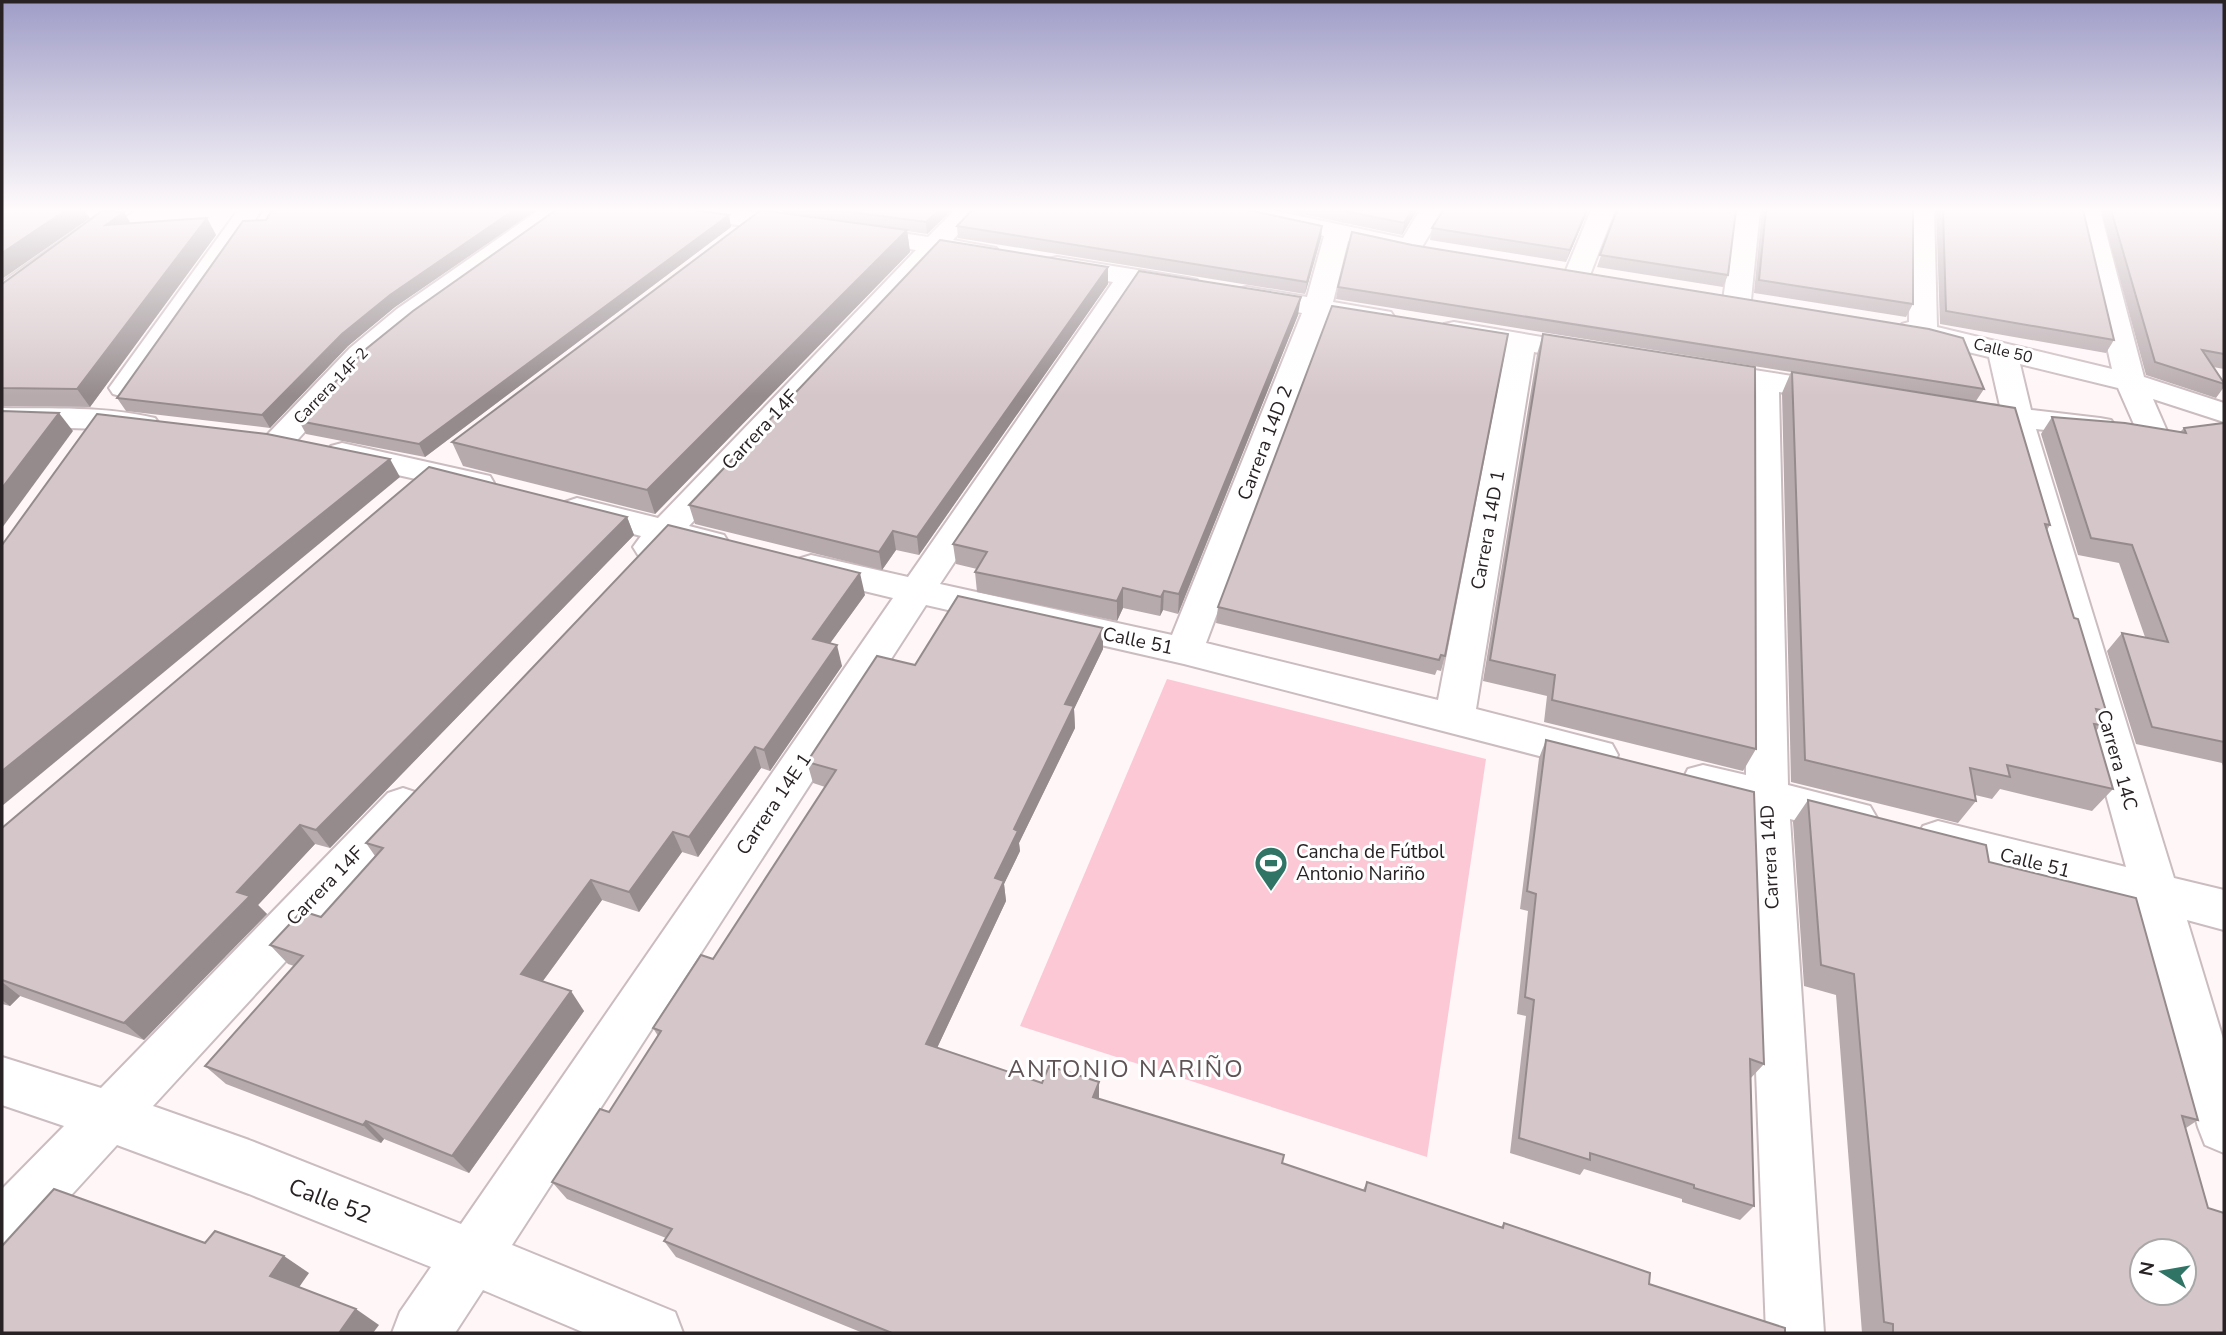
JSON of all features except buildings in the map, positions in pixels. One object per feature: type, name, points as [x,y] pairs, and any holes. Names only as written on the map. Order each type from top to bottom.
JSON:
[{"type":"street","points":[[2,294],[33,272]]},
{"type":"street","points":[[94,431],[206,272]]},
{"type":"street","name":"Carrera 14F 2","points":[[432,471],[265,439],[407,314],[466,272]]},
{"type":"street","name":"Carrera 14F","points":[[626,571],[908,272]]},
{"type":"street","points":[[1107,272],[1616,357]]},
{"type":"street","name":"Carrera 14D 2","points":[[1184,651],[1318,307],[1327,272]]},
{"type":"street","points":[[1737,300],[1740,272]]},
{"type":"street","points":[[1923,272],[1923,331]]},
{"type":"street","points":[[2103,272],[2130,382],[2151,431]]},
{"type":"street","name":"Carrera 14E 1","points":[[421,1333],[1130,276]]},
{"type":"street","name":"Calle 50","points":[[1883,325],[1923,331],[2130,382],[2224,414]]},
{"type":"street","name":"Carrera 14D 1","points":[[1454,720],[1522,341]]},
{"type":"street","name":"Carrera 14C","points":[[2002,351],[2018,419],[2224,1127]]},
{"type":"street","points":[[1683,368],[1858,395]]},
{"type":"street","name":"Carrera 14D","points":[[1764,381],[1767,796],[1795,1333]]},
{"type":"street","points":[[1938,407],[2018,419],[2151,431],[2185,433],[2224,427]]},
{"type":"street","points":[[2,417],[94,431],[184,430]]},
{"type":"street","points":[[401,498],[465,446]]},
{"type":"street","points":[[432,471],[510,491]]},
{"type":"street","points":[[549,501],[744,551]]},
{"type":"street","name":"Calle 51","points":[[783,560],[915,593],[1184,651],[1632,763]]},
{"type":"street","name":"Calle 51","points":[[1672,773],[2224,910]]},
{"type":"street","name":"Carrera 14F","points":[[2,1229],[425,782]]},
{"type":"street","name":"Calle 52","points":[[2,1081],[108,1114],[472,1256],[654,1333]]},
{"type":"shaded area","name":"Cancha de Fútbol Antonio Nariño","points":[[1167,679],[1486,759],[1427,1157],[1020,1026]]},
{"type":"place","name":"Cancha de Fútbol Antonio Nariño","points":[[1271,893]]},
{"type":"district","name":"ANTONIO NARIÑO","points":[[1126,1069]]}]
